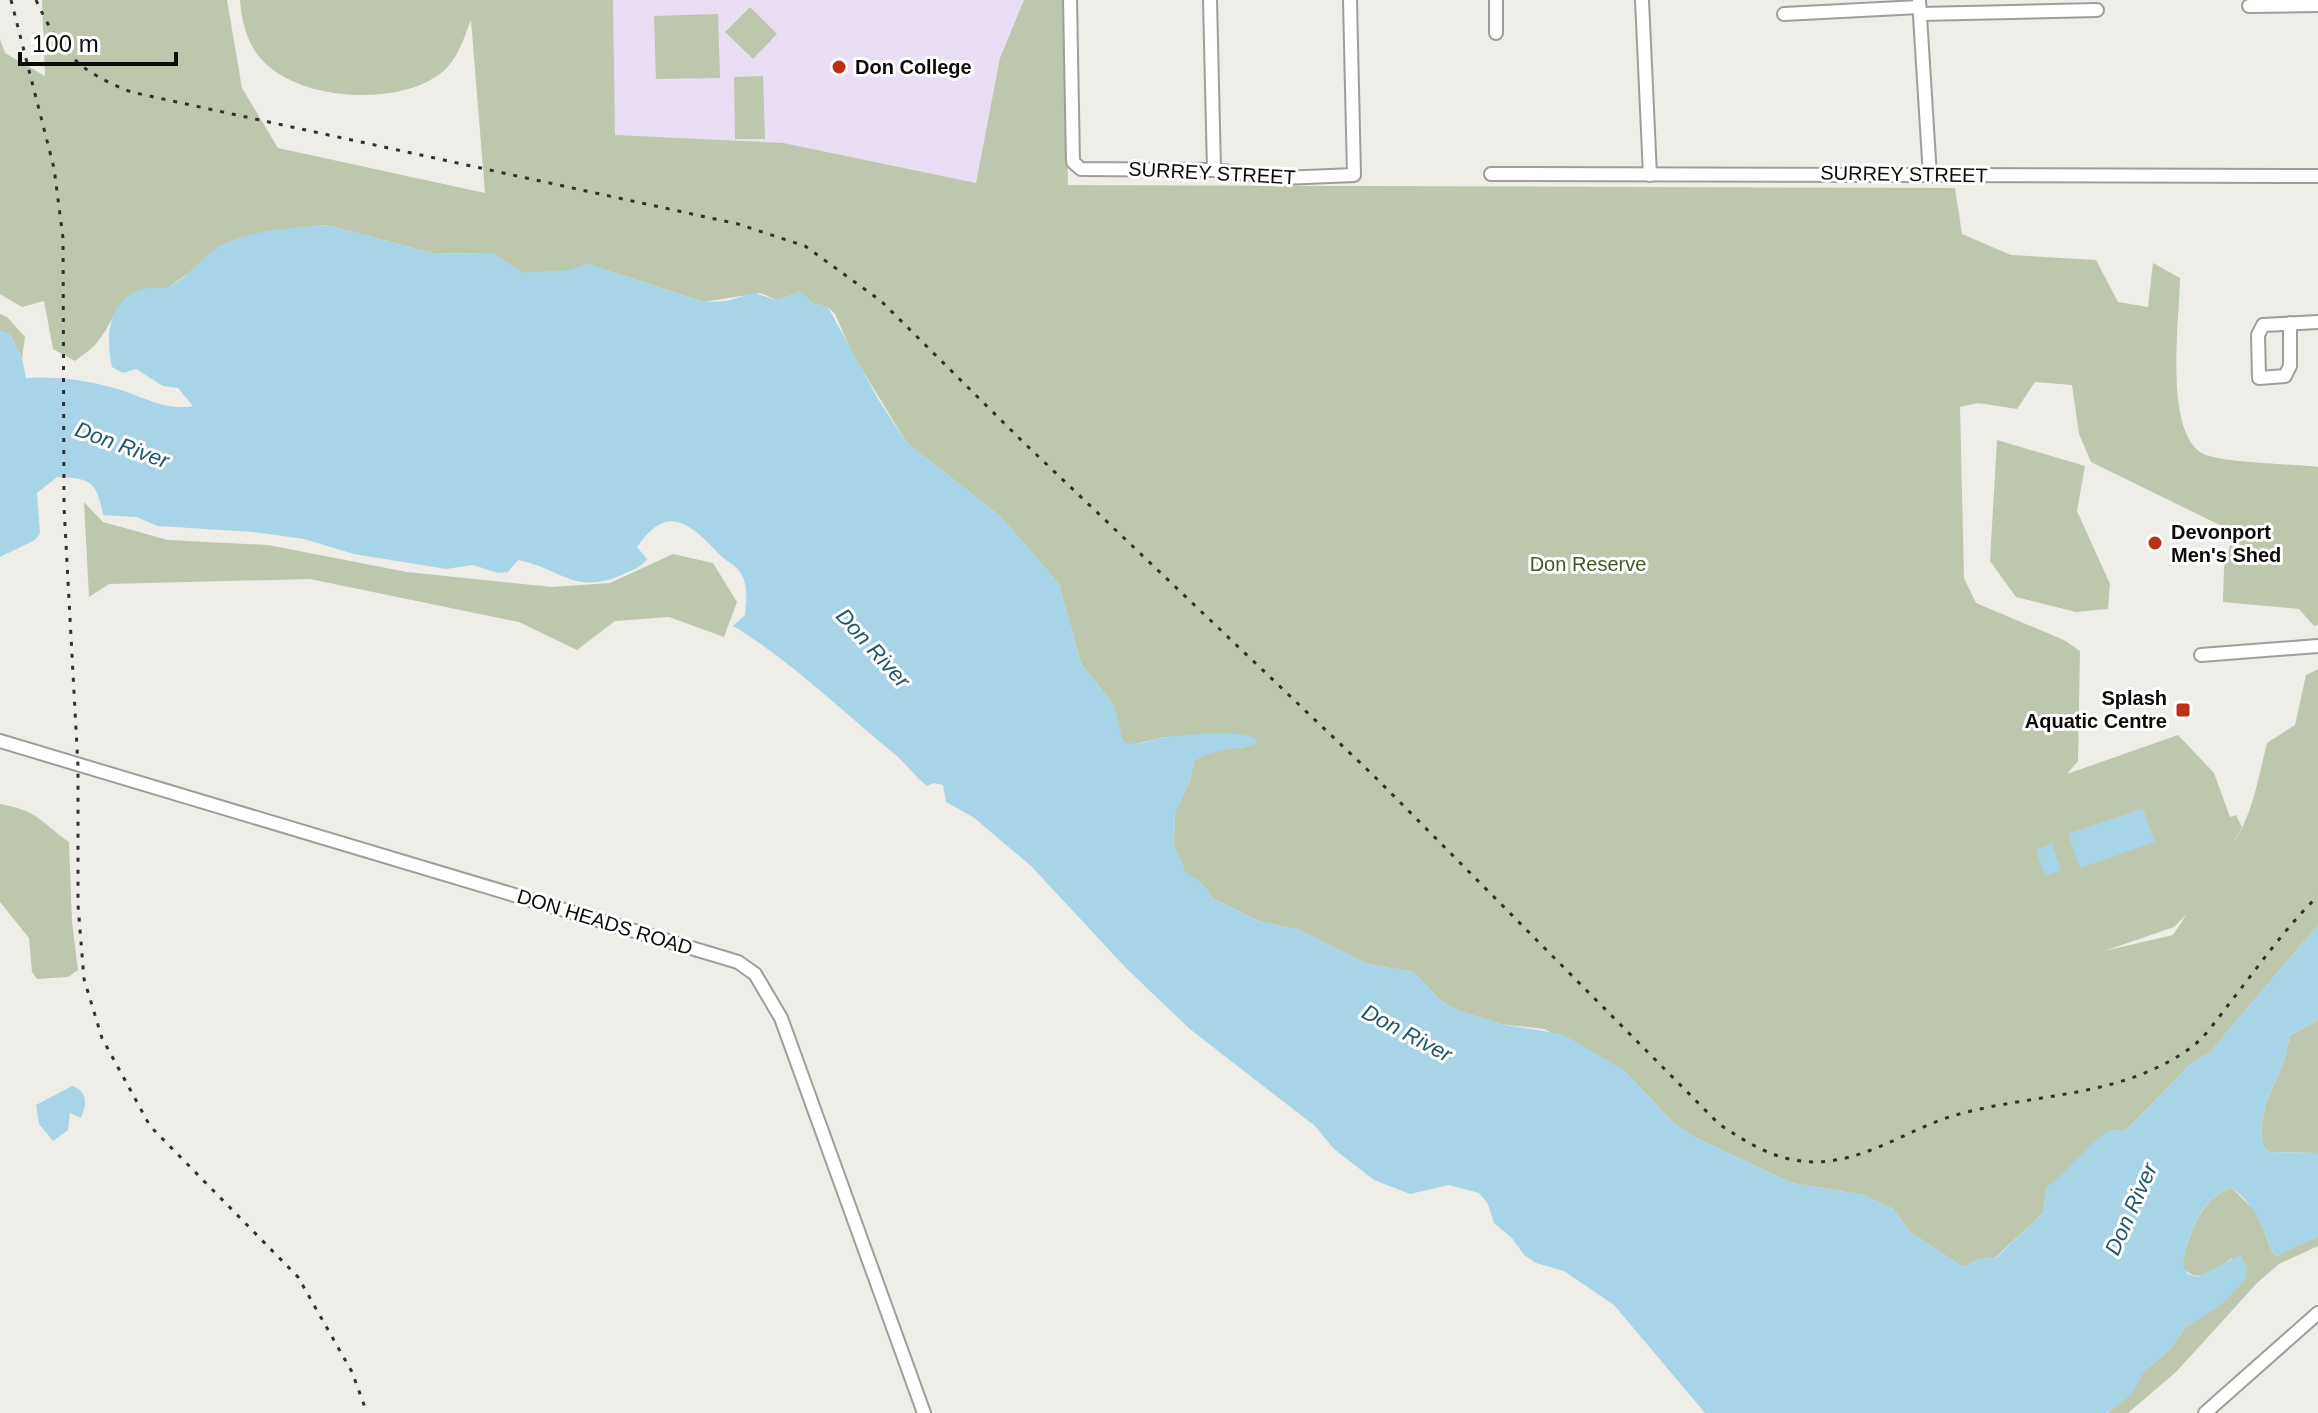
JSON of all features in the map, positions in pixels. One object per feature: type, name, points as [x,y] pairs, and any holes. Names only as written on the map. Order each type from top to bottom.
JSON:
[{"type":"street","name":"SURREY STREET","points":[[1070,0],[1073,162],[1081,169],[1214,170],[1282,178],[1354,175],[1350,0]]},
{"type":"street","points":[[1210,0],[1214,170]]},
{"type":"street","points":[[1496,0],[1496,33]]},
{"type":"street","points":[[1642,0],[1650,175]]},
{"type":"street","points":[[2249,6],[2318,5]]},
{"type":"street","points":[[1784,14],[1919,7],[2097,10]]},
{"type":"street","points":[[1919,7],[1930,176]]},
{"type":"street","name":"SURREY STREET","points":[[1491,174],[2318,176]]},
{"type":"street","points":[[2290,323],[2290,366],[2285,376],[2259,378],[2258,335],[2263,325],[2290,323],[2318,322]]},
{"type":"street","points":[[2201,655],[2318,646]]},
{"type":"street","name":"DON HEADS ROAD","points":[[0,741],[738,962],[755,974],[781,1018],[924,1413]]},
{"type":"street","points":[[2205,1413],[2318,1313]]},
{"type":"shaded area","name":"Don College","points":[[613,0],[1064,0],[977,183],[614,135]]},
{"type":"green space","name":"Don Reserve","points":[[42,0],[227,0],[242,88],[278,148],[485,193],[471,20],[454,58],[437,76],[397,92],[348,94],[300,84],[280,75],[264,62],[246,33],[240,0],[613,0],[615,135],[783,143],[976,183],[1000,58],[1024,0],[1064,0],[1068,185],[1955,188],[1962,234],[2011,255],[2096,260],[2118,302],[2148,307],[2153,263],[2180,278],[2176,375],[2183,426],[2192,444],[2206,455],[2216,458],[2318,467],[2318,625],[2314,626],[2299,609],[2223,602],[2224,567],[2234,532],[2091,462],[2079,434],[2072,385],[2035,382],[2017,409],[1978,403],[1960,407],[1964,578],[1976,603],[2064,640],[2080,651],[2078,761],[2067,774],[2178,735],[2214,773],[2230,817],[2236,815],[2242,827],[2258,783],[2267,743],[2295,725],[2306,675],[2318,669],[2318,925],[2211,1051],[2192,1063],[2126,1130],[2100,1137],[2063,1177],[2047,1186],[2043,1213],[1995,1258],[1980,1259],[1963,1267],[1910,1232],[1893,1209],[1863,1195],[1791,1183],[1694,1137],[1675,1124],[1622,1069],[1544,1029],[1500,1024],[1457,1010],[1442,1002],[1413,972],[1367,964],[1299,930],[1258,921],[1214,899],[1200,882],[1186,874],[1174,845],[1175,812],[1189,783],[1194,761],[1211,750],[1246,747],[1165,737],[1131,745],[1122,741],[1113,704],[1081,664],[1059,584],[1000,516],[907,443],[853,355],[835,314],[828,307],[814,304],[800,292],[777,300],[760,293],[704,302],[587,264],[569,271],[523,273],[493,254],[432,253],[326,225],[271,231],[228,243],[167,289],[149,289],[127,297],[104,334],[75,361],[53,349],[44,301],[22,307],[0,294],[0,39],[5,53],[45,76]],"holes":[[[2187,914],[2173,935],[2104,951],[2174,927]]]},
{"type":"green space","points":[[750,7],[777,34],[753,59],[725,32]]},
{"type":"green space","points":[[718,14],[720,78],[656,79],[654,16]]},
{"type":"green space","points":[[763,76],[765,139],[735,139],[734,77]]},
{"type":"green space","points":[[0,314],[7,317],[25,337],[22,358],[10,334],[0,331]]},
{"type":"green space","points":[[1997,440],[2085,466],[2077,511],[2110,584],[2108,609],[2076,612],[2016,597],[1990,561]]},
{"type":"green space","points":[[84,502],[103,522],[168,540],[268,545],[407,572],[552,587],[610,583],[673,554],[713,563],[737,602],[724,637],[669,617],[615,621],[577,650],[519,622],[310,579],[109,584],[89,597]]},
{"type":"green space","points":[[0,804],[31,814],[69,842],[72,922],[78,970],[68,977],[37,979],[32,972],[29,938],[0,902]]},
{"type":"green space","points":[[2318,1020],[2318,1153],[2270,1152],[2264,1147],[2263,1117],[2283,1063],[2289,1036]]},
{"type":"green space","points":[[2232,1188],[2257,1213],[2277,1256],[2312,1238],[2318,1237],[2318,1246],[2279,1264],[2258,1282],[2176,1372],[2128,1413],[2107,1413],[2130,1395],[2143,1372],[2169,1350],[2186,1327],[2201,1317],[2232,1258],[2200,1276],[2182,1266],[2184,1255],[2204,1208],[2221,1192]]},
{"type":"water","name":"Don River","points":[[326,225],[432,253],[494,254],[523,273],[569,270],[587,264],[704,302],[726,301],[754,293],[777,300],[800,292],[814,304],[828,307],[878,399],[907,443],[1000,516],[1059,584],[1081,664],[1113,704],[1123,741],[1139,743],[1167,737],[1214,734],[1240,735],[1256,740],[1256,744],[1217,752],[1194,761],[1189,783],[1175,812],[1174,845],[1186,873],[1200,882],[1214,899],[1258,921],[1299,930],[1367,964],[1413,972],[1442,1002],[1457,1010],[1500,1024],[1562,1034],[1622,1069],[1675,1124],[1694,1137],[1791,1183],[1863,1195],[1893,1209],[1910,1232],[1963,1267],[1980,1259],[1996,1258],[2043,1213],[2047,1186],[2098,1138],[2115,1130],[2126,1130],[2192,1063],[2211,1051],[2318,925],[2318,1020],[2289,1036],[2283,1063],[2263,1117],[2262,1132],[2264,1147],[2270,1152],[2318,1153],[2318,1237],[2277,1256],[2257,1217],[2240,1194],[2232,1188],[2212,1199],[2197,1219],[2183,1266],[2188,1274],[2198,1277],[2240,1255],[2247,1267],[2246,1279],[2221,1305],[2186,1327],[2169,1350],[2143,1372],[2131,1395],[2106,1413],[1705,1413],[1614,1305],[1564,1271],[1536,1263],[1524,1255],[1512,1238],[1494,1223],[1488,1204],[1479,1193],[1449,1185],[1410,1194],[1374,1180],[1334,1149],[1315,1126],[1191,1030],[1127,969],[1031,866],[973,817],[946,802],[943,785],[934,783],[927,786],[897,756],[814,686],[775,654],[733,626],[745,615],[743,577],[736,567],[690,528],[670,521],[660,524],[637,547],[647,559],[640,566],[609,580],[581,582],[518,560],[508,572],[498,573],[473,565],[446,569],[354,554],[304,539],[254,532],[158,526],[136,517],[103,515],[95,488],[84,480],[57,477],[37,493],[40,533],[35,540],[0,557],[0,331],[10,334],[22,358],[26,378],[81,381],[114,388],[163,405],[193,406],[178,388],[163,386],[136,369],[123,373],[112,367],[110,331],[117,308],[134,292],[171,286],[212,251],[230,241],[270,231]]},
{"type":"water","points":[[2143,808],[2155,842],[2080,868],[2068,834]]},
{"type":"water","points":[[2052,844],[2061,870],[2045,876],[2036,850]]},
{"type":"water","points":[[72,1086],[83,1095],[83,1113],[81,1118],[70,1113],[68,1130],[53,1141],[39,1124],[36,1105]]},
{"type":"railway","points":[[11,0],[54,168],[63,238],[64,507],[78,766],[78,905],[84,979],[102,1038],[150,1126],[298,1277],[352,1372],[367,1413]]},
{"type":"railway","points":[[36,0],[54,33],[73,58],[97,76],[131,92],[738,224],[805,246],[881,301],[1019,438],[1375,777],[1719,1124],[1775,1155],[1813,1162],[1853,1156],[1963,1113],[2079,1092],[2163,1065],[2195,1045],[2206,1034],[2283,934],[2318,896]]},
{"type":"place","name":"Don College","points":[[839,67]]},
{"type":"place","name":"Devonport Men's Shed","points":[[2155,543]]},
{"type":"place","name":"Splash Aquatic Centre","points":[[2183,710]]}]
